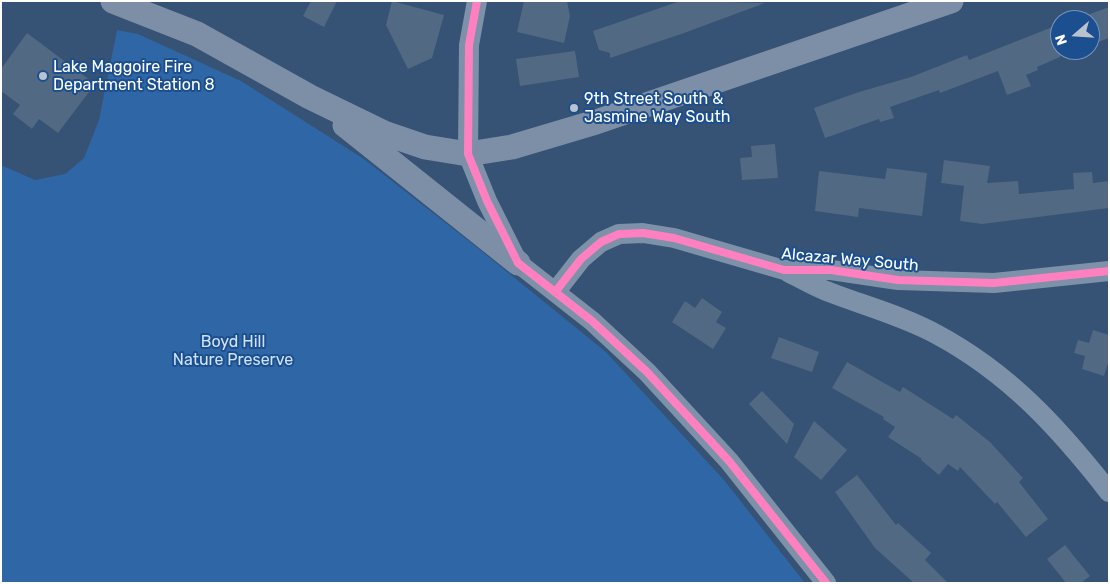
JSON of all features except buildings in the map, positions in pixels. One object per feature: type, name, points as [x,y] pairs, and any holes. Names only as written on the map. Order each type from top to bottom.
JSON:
[{"type":"main road","points":[[113,1],[197,34],[310,97],[384,133],[425,147],[468,154],[512,147],[596,122],[951,1]]},
{"type":"main road","points":[[310,97],[518,263]]},
{"type":"street","points":[[477,1],[469,45],[468,154],[487,201],[518,263],[556,291],[599,328],[659,386],[729,462],[826,583]]},
{"type":"street","name":"Alcazar Way South","points":[[556,291],[581,260],[601,242],[618,234],[643,233],[674,238],[784,270],[831,270],[898,280],[994,283],[1109,271]]},
{"type":"street","points":[[784,270],[827,291],[935,333],[976,359],[1033,403],[1074,446],[1109,492]]},
{"type":"green space","name":"Boyd Hill Nature Preserve","points":[[117,30],[138,34],[241,81],[364,159],[479,249],[606,352],[724,480],[805,583],[1,583],[1,165],[35,180],[65,174],[84,158],[99,120]]},
{"type":"cycle path","points":[[477,1],[469,45],[468,154],[487,201],[518,263],[592,321],[647,372],[729,461],[826,583]]},
{"type":"cycle path","points":[[556,291],[581,259],[601,242],[619,234],[643,233],[674,238],[784,270],[831,270],[898,280],[994,283],[1109,271]]},
{"type":"place","name":"Lake Maggoire Fire Department Station 8","points":[[43,76]]},
{"type":"place","name":"9th Street South & Jasmine Way South","points":[[574,108]]}]
